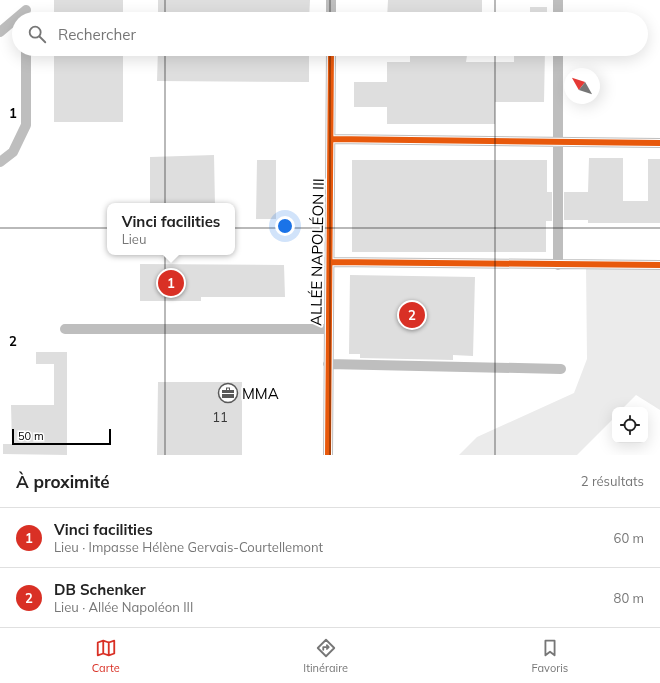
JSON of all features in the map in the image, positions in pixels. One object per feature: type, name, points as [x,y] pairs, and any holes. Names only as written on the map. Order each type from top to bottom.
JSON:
[{"type":"street","points":[[331,0],[331,12]]},
{"type":"street","points":[[558,0],[558,12]]},
{"type":"street","points":[[0,32],[12,22]]},
{"type":"street","points":[[0,162],[13,152],[26,125],[26,56]]},
{"type":"street","name":"ALLÉE NAPOLÉON III","points":[[328,455],[331,56]]},
{"type":"street","points":[[558,56],[558,265]]},
{"type":"street","points":[[331,139],[660,144]]},
{"type":"street","points":[[330,262],[660,265]]},
{"type":"street","points":[[64,329],[329,329]]},
{"type":"street","points":[[328,364],[561,369]]},
{"type":"shaded area","points":[[586,265],[660,265],[660,410],[636,395],[624,407],[612,407],[612,420],[577,455],[459,455],[477,437],[574,393],[587,359]]},
{"type":"building","points":[[54,0],[123,0],[123,12],[54,12]]},
{"type":"building","points":[[158,0],[310,0],[309,12],[158,12]]},
{"type":"building","points":[[388,0],[482,0],[482,12],[387,12]]},
{"type":"building","points":[[530,7],[547,7],[547,12],[530,12]]},
{"type":"building","points":[[54,56],[123,56],[123,122],[54,122]]},
{"type":"building","points":[[158,56],[309,56],[309,82],[157,81]]},
{"type":"building","points":[[410,56],[467,56],[466,62],[514,62],[514,56],[545,56],[544,102],[495,102],[495,124],[387,124],[387,107],[354,107],[354,82],[387,82],[387,62],[410,62]]},
{"type":"building","points":[[214,155],[215,203],[150,203],[150,157]]},
{"type":"building","points":[[589,158],[623,158],[623,201],[648,201],[648,159],[660,159],[660,223],[588,223],[588,220],[564,220],[564,192],[588,192]]},
{"type":"building","points":[[257,160],[276,160],[276,219],[256,219]]},
{"type":"building","points":[[352,160],[547,160],[547,192],[552,192],[552,221],[546,221],[546,252],[352,252]]},
{"type":"building","points":[[140,264],[284,265],[285,297],[201,297],[201,301],[140,301]]},
{"type":"building","points":[[350,275],[475,277],[473,356],[453,355],[453,360],[360,358],[360,354],[349,354]]},
{"type":"building","points":[[36,352],[67,352],[67,455],[3,454],[3,444],[12,444],[11,405],[54,405],[54,364],[36,364]]},
{"type":"building","points":[[158,382],[242,382],[242,455],[157,455]]},
{"type":"cycle path","points":[[328,455],[331,56]]},
{"type":"cycle path","points":[[331,139],[660,143]]},
{"type":"cycle path","points":[[330,262],[660,265]]},
{"type":"place","name":"Vinci facilities","points":[[171,283]]},
{"type":"place","name":"DB Schenker","points":[[412,315]]},
{"type":"place","name":"MMA","points":[[228,393]]}]
